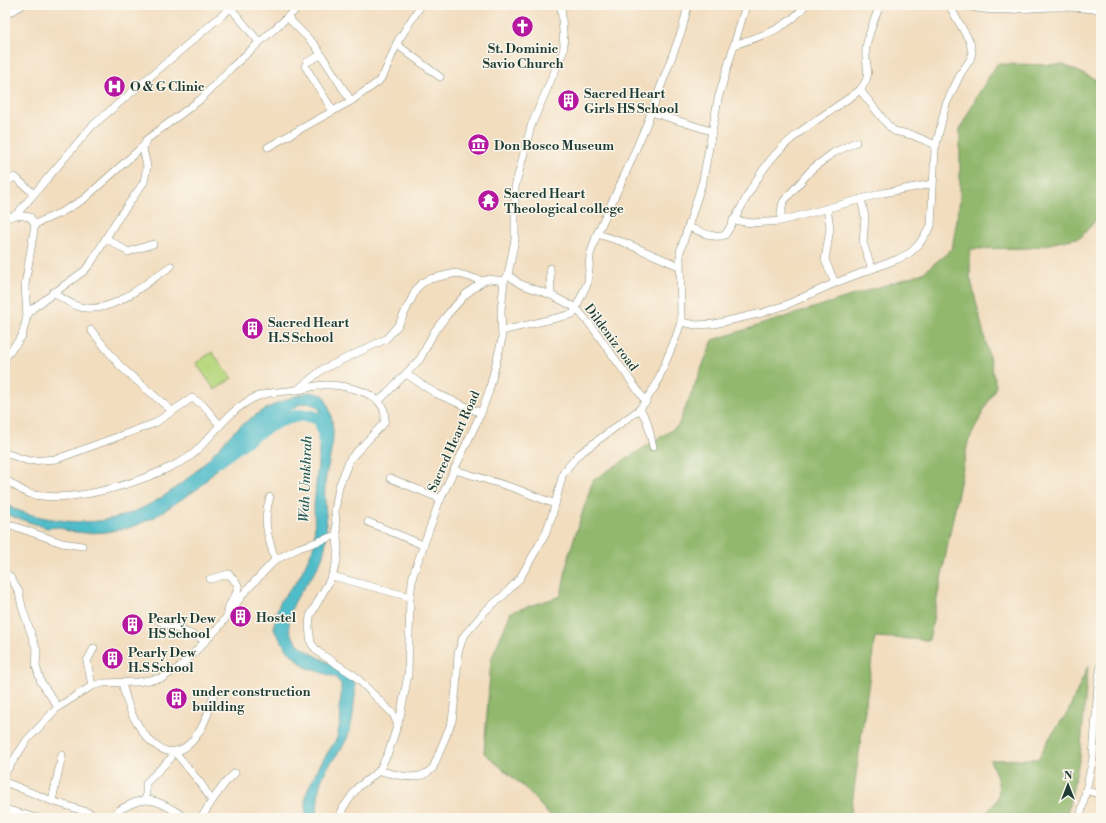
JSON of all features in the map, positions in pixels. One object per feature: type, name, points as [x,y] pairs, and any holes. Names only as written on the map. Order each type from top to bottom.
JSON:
[{"type":"street","points":[[5,15],[23,5]]},
{"type":"street","points":[[35,224],[84,199],[143,146],[146,140],[201,98],[300,5]]},
{"type":"street","points":[[268,147],[351,101],[382,78],[396,44],[421,5]]},
{"type":"street","name":"Sacred Heart Road","points":[[379,771],[389,751],[398,725],[408,675],[410,597],[413,575],[441,499],[481,412],[489,391],[502,339],[501,311],[516,229],[514,200],[515,188],[531,126],[559,63],[564,46],[561,5]]},
{"type":"street","points":[[502,331],[573,314],[588,282],[590,254],[597,234],[627,170],[651,112],[682,30],[688,5]]},
{"type":"street","points":[[339,818],[343,808],[358,786],[379,771],[404,777],[415,777],[428,773],[433,768],[452,721],[460,644],[472,625],[520,578],[544,535],[555,504],[563,473],[569,464],[601,436],[640,409],[646,402],[658,379],[676,337],[680,322],[680,252],[703,180],[718,99],[746,5]]},
{"type":"street","points":[[734,45],[782,26],[801,11],[805,5]]},
{"type":"street","points":[[688,227],[720,237],[725,235],[753,184],[769,161],[787,142],[860,90],[867,82],[869,76],[866,46],[880,5]]},
{"type":"street","points":[[680,322],[696,325],[714,324],[786,306],[835,283],[910,253],[926,235],[931,226],[932,184],[936,145],[946,104],[961,73],[970,60],[972,53],[970,42],[949,5]]},
{"type":"street","points":[[962,5],[994,11],[1064,7],[1101,9]]},
{"type":"street","points":[[16,215],[92,126],[232,6],[259,42]]},
{"type":"street","points":[[287,17],[315,45],[351,101]]},
{"type":"street","points":[[396,44],[440,77]]},
{"type":"street","points":[[321,55],[307,62],[305,66],[332,111]]},
{"type":"street","points":[[860,90],[894,131],[912,135],[936,145]]},
{"type":"street","points":[[651,112],[711,131]]},
{"type":"street","points":[[781,221],[780,213],[783,202],[812,169],[832,153],[856,142]]},
{"type":"street","points":[[27,316],[32,309],[53,292],[84,271],[91,263],[106,238],[139,191],[146,177],[148,166],[143,146]]},
{"type":"street","points":[[5,182],[15,177],[34,194]]},
{"type":"street","points":[[733,220],[752,223],[781,221],[861,199],[932,184]]},
{"type":"street","points":[[861,199],[865,217],[864,243],[872,269]]},
{"type":"street","points":[[827,208],[830,228],[825,260],[835,283]]},
{"type":"street","points":[[5,218],[16,215],[30,217],[35,224],[25,285],[27,316],[22,336],[5,358]]},
{"type":"street","points":[[597,234],[622,242],[679,266]]},
{"type":"street","points":[[106,238],[128,252],[152,244]]},
{"type":"street","points":[[53,292],[79,307],[104,307],[120,300],[171,266]]},
{"type":"street","points":[[550,268],[551,295]]},
{"type":"street","points":[[297,390],[323,369],[386,339],[399,324],[417,288],[430,278],[456,273],[483,281]]},
{"type":"street","points":[[379,401],[420,359],[434,332],[466,294],[483,281],[489,279],[506,278]]},
{"type":"street","name":"Dildeniz road","points":[[506,278],[551,295],[576,308],[593,328],[646,402]]},
{"type":"street","points":[[91,330],[121,367],[172,411]]},
{"type":"street","points":[[406,374],[435,393],[481,412]]},
{"type":"street","points":[[5,479],[28,494],[43,496],[78,494],[116,488],[142,480],[179,463],[192,454],[219,424],[244,404],[256,397],[273,392],[297,390],[324,385],[348,387],[379,401],[385,412],[384,423],[350,459],[339,486],[335,511],[338,549],[332,576],[310,616],[309,627],[311,644],[323,655],[355,676],[393,714],[398,725]]},
{"type":"street","points":[[5,453],[30,461],[57,459],[155,423],[192,398],[197,400],[219,424]]},
{"type":"street","points":[[640,409],[648,421],[653,447]]},
{"type":"street","points":[[455,470],[514,488],[555,504]]},
{"type":"street","points":[[390,478],[441,499]]},
{"type":"street","points":[[270,497],[266,508],[265,522],[275,560]]},
{"type":"street","points":[[368,522],[423,545]]},
{"type":"street","points":[[5,523],[62,543],[82,546]]},
{"type":"street","points":[[5,773],[31,735],[58,707],[92,686],[103,683],[122,683],[162,678],[180,667],[228,614],[244,593],[275,560],[313,543],[338,535]]},
{"type":"street","points":[[5,572],[11,578],[19,592],[22,607],[38,651],[36,666],[41,682],[58,707]]},
{"type":"street","points":[[210,579],[229,574],[238,585],[237,592],[228,606],[228,614]]},
{"type":"street","points":[[332,576],[410,597]]},
{"type":"street","points":[[159,621],[205,640]]},
{"type":"street","points":[[92,686],[87,661],[94,648]]},
{"type":"street","points":[[1080,818],[1095,740],[1098,685],[1101,664]]},
{"type":"street","points":[[122,683],[132,716],[146,736],[163,750],[173,755],[202,785],[212,801]]},
{"type":"street","points":[[146,798],[146,782],[173,755],[186,748],[200,733],[208,718],[213,697]]},
{"type":"street","points":[[52,801],[62,755]]},
{"type":"street","points":[[201,818],[224,783],[235,773]]},
{"type":"street","points":[[5,782],[52,801],[90,813]]},
{"type":"street","points":[[1086,790],[1101,795]]},
{"type":"street","points":[[112,818],[119,810],[146,798],[153,800],[186,818]]},
{"type":"street","points":[[5,809],[37,818]]},
{"type":"green space","points":[[997,64],[1064,65],[1101,82],[1101,214],[1081,237],[1030,248],[970,249],[970,276],[996,386],[968,442],[929,640],[875,637],[850,818],[552,818],[525,788],[484,753],[491,660],[511,612],[561,596],[569,554],[593,480],[678,426],[713,340],[923,273],[952,249],[960,200],[960,129],[977,96]]},
{"type":"green space","points":[[212,352],[232,378],[215,390],[196,363]]},
{"type":"green space","points":[[1088,666],[1080,757],[1066,818],[984,818],[996,802],[999,790],[990,760],[1038,759],[1050,737],[1068,712]]},
{"type":"water","points":[[310,392],[323,395],[329,407],[333,425],[333,436],[325,483],[327,529],[323,555],[314,573],[293,606],[289,625],[292,636],[299,644],[309,652],[343,671],[351,677],[355,685],[350,731],[343,746],[326,770],[320,784],[318,793],[317,818],[306,818],[306,795],[318,768],[337,738],[341,717],[339,709],[341,684],[335,677],[305,667],[288,651],[275,632],[274,626],[276,613],[281,600],[298,580],[312,551],[315,541],[314,506],[322,417],[315,405],[301,404],[253,429],[200,487],[153,518],[132,527],[106,532],[86,533],[68,531],[59,527],[47,528],[5,514],[5,504],[34,516],[66,521],[85,522],[103,520],[137,510],[153,503],[183,482],[240,426],[253,416],[285,400]]},
{"type":"waterway","name":"Wah Umkhrah","points":[[219,461],[267,427],[282,420],[296,416],[309,416],[320,420],[324,434],[324,441]]},
{"type":"place","name":"St. Dominic Savio Church","points":[[523,26]]},
{"type":"place","name":"O & G Clinic","points":[[114,86]]},
{"type":"place","name":"Sacred Heart Girls HS School","points":[[568,100]]},
{"type":"place","name":"Don Bosco Museum","points":[[479,145]]},
{"type":"place","name":"Sacred Heart Theological college","points":[[489,200]]},
{"type":"place","name":"Sacred Heart H.S School","points":[[252,329]]},
{"type":"place","name":"Hostel","points":[[240,617]]},
{"type":"place","name":"Pearly Dew HS School","points":[[132,625]]},
{"type":"place","name":"Pearly Dew H.S School","points":[[113,659]]},
{"type":"place","name":"under construction building","points":[[177,698]]}]
